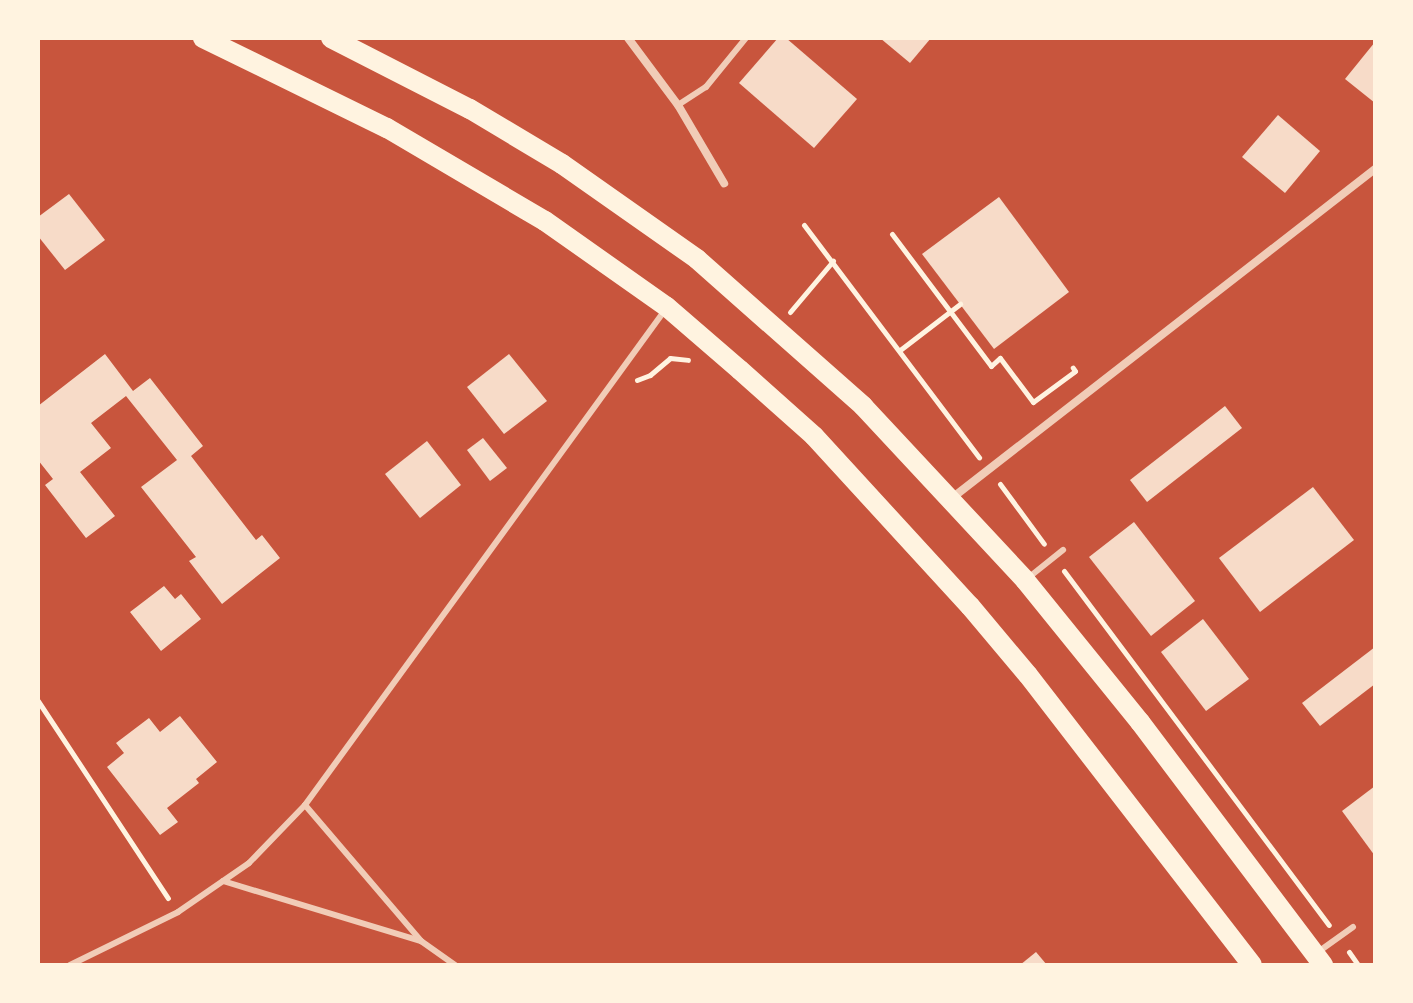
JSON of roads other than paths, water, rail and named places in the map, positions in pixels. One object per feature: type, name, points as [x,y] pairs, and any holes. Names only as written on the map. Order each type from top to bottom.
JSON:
[{"type":"main road","points":[[203,38],[387,128],[545,221],[667,307],[814,436],[893,519],[1028,675],[1252,965]]},
{"type":"main road","points":[[331,38],[470,109],[562,164],[697,259],[863,406],[952,498],[1025,580],[1140,722],[1319,960]]},
{"type":"street","points":[[628,38],[678,105],[724,183]]},
{"type":"street","points":[[952,498],[1375,169]]},
{"type":"lane","points":[[678,105],[706,87],[746,38]]},
{"type":"lane","points":[[70,965],[178,912],[268,846],[305,805],[667,307]]},
{"type":"lane","points":[[1025,580],[1063,550]]},
{"type":"lane","points":[[305,805],[421,941],[455,965]]},
{"type":"lane","points":[[223,881],[421,941]]},
{"type":"lane","points":[[1319,960],[1338,937],[1353,927]]}]
